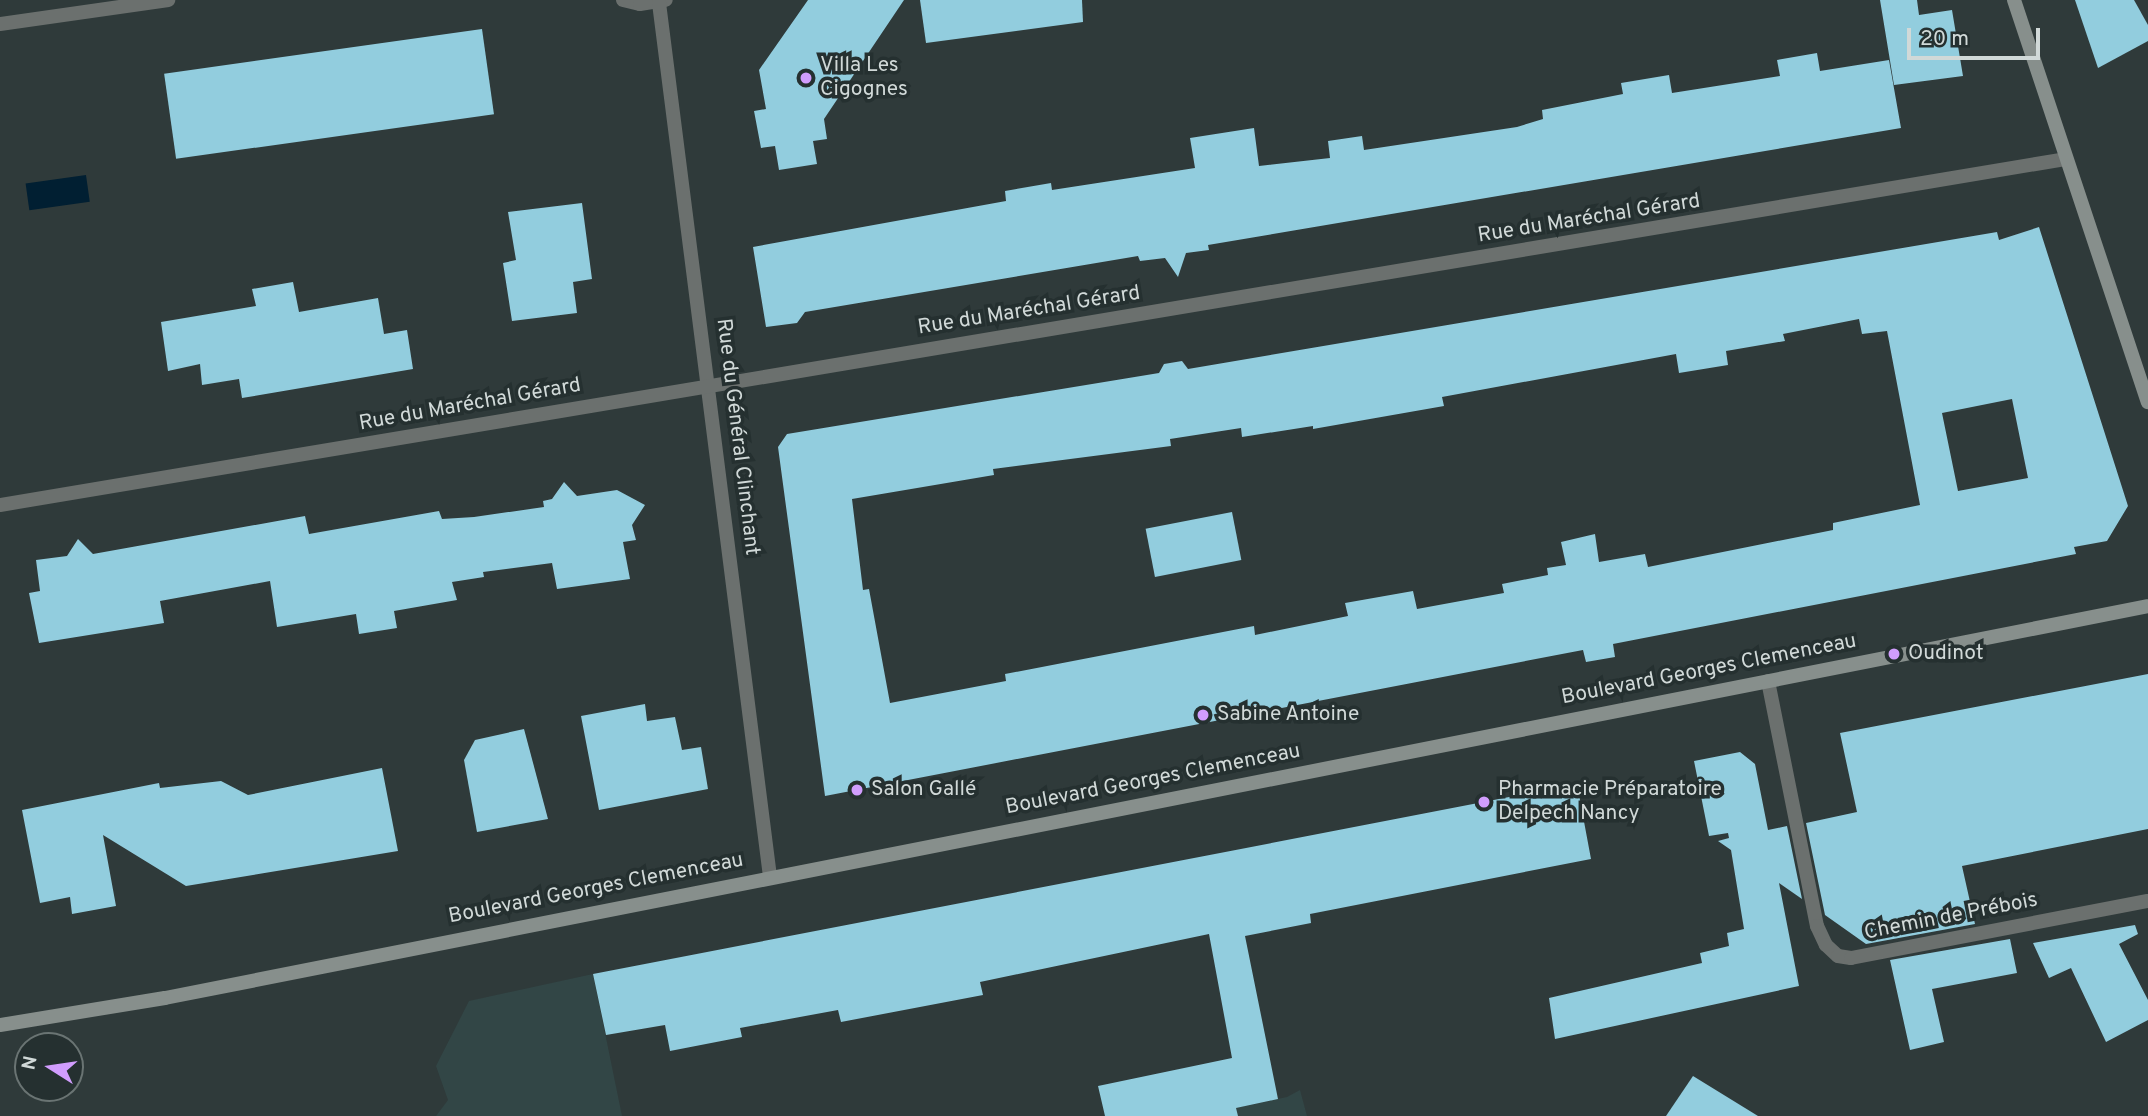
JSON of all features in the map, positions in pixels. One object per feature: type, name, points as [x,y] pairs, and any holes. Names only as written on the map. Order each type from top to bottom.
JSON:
[{"type":"main road","points":[[2014,0],[2148,402]]},
{"type":"main road","name":"Boulevard Georges Clemenceau","points":[[0,1025],[165,998],[2148,606]]},
{"type":"street","points":[[0,24],[168,0]]},
{"type":"street","points":[[623,0],[663,1]]},
{"type":"street","name":"Rue du Général Clinchant","points":[[663,1],[770,877]]},
{"type":"street","name":"Rue du Maréchal Gérard","points":[[0,505],[2065,159]]},
{"type":"street","name":"Chemin de Prébois","points":[[1768,681],[1817,926],[1826,945],[1838,956],[1851,958],[2148,901]]},
{"type":"shaded area","points":[[593,974],[622,1116],[436,1116],[448,1100],[436,1066],[469,1001]]},
{"type":"shaded area","points":[[1300,1090],[1307,1116],[1197,1116],[1287,1097]]},
{"type":"water","points":[[86,175],[90,202],[29,210],[26,183]]},
{"type":"building","name":"Villa Les Cigognes","points":[[808,0],[904,0],[824,119],[827,139],[813,141],[817,164],[779,170],[775,146],[761,148],[754,111],[766,109],[759,70]]},
{"type":"building","points":[[920,0],[1082,0],[1083,22],[926,43]]},
{"type":"building","points":[[1880,0],[1917,0],[1919,15],[1952,10],[1963,76],[1894,85]]},
{"type":"building","points":[[2075,0],[2134,0],[2148,25],[2148,41],[2098,68]]},
{"type":"building","points":[[482,29],[494,114],[176,159],[164,74]]},
{"type":"building","points":[[1817,53],[1820,71],[1889,60],[1901,128],[1208,245],[1209,250],[1186,253],[1178,277],[1165,258],[1140,261],[1138,256],[805,312],[797,323],[766,327],[753,247],[1006,201],[1005,191],[1051,183],[1052,190],[1195,168],[1190,138],[1254,128],[1259,166],[1330,158],[1328,141],[1362,136],[1364,150],[1517,127],[1543,119],[1542,110],[1623,94],[1621,83],[1669,75],[1672,93],[1780,76],[1777,60]]},
{"type":"building","points":[[582,203],[592,279],[573,282],[577,313],[512,321],[503,263],[516,260],[508,212]]},
{"type":"building","points":[[2039,227],[2128,506],[2107,541],[2074,547],[2076,554],[1613,644],[1615,657],[1586,662],[1583,650],[825,796],[778,447],[787,434],[1159,373],[1164,364],[1182,361],[1188,369],[1997,232],[1999,240]],"holes":[[[1859,319],[1862,334],[1887,331],[1920,505],[1833,523],[1833,530],[1648,567],[1645,554],[1599,562],[1595,534],[1561,542],[1566,565],[1547,568],[1548,575],[1502,584],[1504,593],[1417,609],[1413,591],[1345,603],[1348,616],[1255,635],[1254,626],[1005,674],[1006,681],[890,703],[869,589],[863,590],[852,499],[994,475],[993,469],[1171,446],[1170,439],[1241,428],[1242,437],[1313,426],[1313,429],[1444,406],[1442,397],[1676,354],[1679,373],[1728,365],[1726,351],[1785,341],[1783,334]],[[2012,399],[2028,478],[1958,491],[1942,413]]]},
{"type":"building","points":[[293,282],[299,312],[378,298],[384,334],[407,330],[413,369],[242,398],[239,379],[202,385],[200,364],[168,371],[161,322],[256,306],[252,289]]},
{"type":"building","points":[[564,482],[577,496],[617,490],[645,505],[632,525],[636,540],[623,542],[630,579],[557,589],[552,563],[483,572],[484,577],[452,582],[457,600],[394,611],[397,628],[359,634],[356,614],[277,627],[270,581],[160,601],[164,623],[39,643],[29,593],[40,591],[36,560],[67,556],[78,539],[93,554],[305,516],[309,534],[439,511],[442,519],[474,517],[544,507],[543,501],[552,499]]},
{"type":"building","points":[[1232,512],[1241,560],[1155,577],[1146,529]]},
{"type":"building","points":[[2148,674],[2148,829],[1962,866],[1975,924],[1866,944],[1825,915],[1806,823],[1857,812],[1840,733]]},
{"type":"building","points":[[645,704],[647,721],[675,717],[682,750],[701,747],[708,789],[599,810],[581,716]]},
{"type":"building","points":[[524,729],[548,819],[477,832],[464,760],[475,740]]},
{"type":"building","points":[[1740,752],[1755,764],[1768,830],[1787,826],[1802,899],[1779,883],[1799,986],[1555,1039],[1549,998],[1702,963],[1700,953],[1729,946],[1727,933],[1744,929],[1731,850],[1718,841],[1729,838],[1728,833],[1709,836],[1694,761]]},
{"type":"building","points":[[382,768],[398,851],[186,886],[103,835],[116,906],[72,914],[70,897],[40,903],[22,810],[159,783],[160,788],[221,781],[248,795]]},
{"type":"building","points":[[1577,784],[1591,859],[1310,914],[1311,923],[1245,936],[1278,1099],[1236,1108],[1238,1116],[1105,1116],[1098,1086],[1232,1058],[1209,934],[980,982],[983,995],[841,1022],[838,1010],[740,1028],[742,1037],[670,1051],[665,1025],[606,1035],[593,974]]},
{"type":"building","points":[[2135,925],[2138,934],[2119,944],[2148,1000],[2148,1020],[2106,1042],[2071,968],[2049,978],[2033,943]]},
{"type":"building","points":[[2010,939],[2017,973],[1932,989],[1944,1042],[1910,1050],[1890,960]]},
{"type":"building","points":[[1693,1076],[1758,1116],[1666,1116]]},
{"type":"place","name":"Villa Les Cigognes","points":[[806,78]]},
{"type":"place","name":"Oudinot","points":[[1894,654]]},
{"type":"place","name":"Sabine Antoine","points":[[1203,715]]},
{"type":"place","name":"Salon Gallé","points":[[857,790]]},
{"type":"place","name":"Pharmacie Préparatoire Delpech Nancy","points":[[1484,802]]}]
